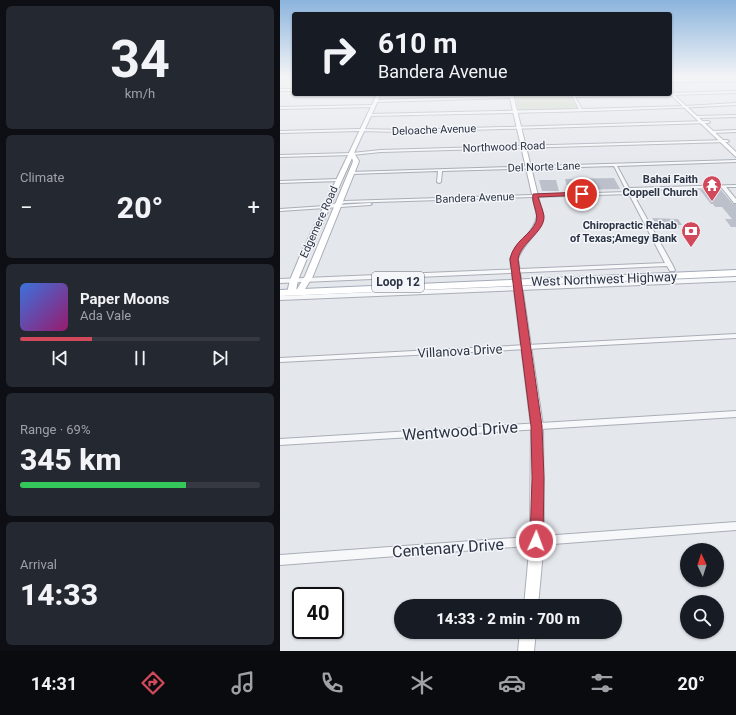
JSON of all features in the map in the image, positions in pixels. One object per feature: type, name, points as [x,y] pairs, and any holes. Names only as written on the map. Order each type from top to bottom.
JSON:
[{"type":"main road","name":"West Northwest Highway","points":[[280,287],[516,279],[736,267]]},
{"type":"main road","name":"West Northwest Highway","points":[[672,270],[736,273]]},
{"type":"main road","name":"West Northwest Highway","points":[[280,293],[298,286]]},
{"type":"street","points":[[280,108],[311,106]]},
{"type":"street","name":"Edgemere Road","points":[[298,286],[327,206],[373,106]]},
{"type":"street","points":[[514,106],[540,216],[539,224],[517,248],[514,259],[536,426],[538,478],[536,541],[532,599]]},
{"type":"street","points":[[579,106],[581,110]]},
{"type":"street","points":[[369,115],[698,106]]},
{"type":"street","points":[[688,107],[703,120],[736,155]]},
{"type":"street","name":"Deloache Avenue","points":[[280,132],[520,128],[703,120],[736,116]]},
{"type":"street","points":[[715,132],[736,131]]},
{"type":"street","points":[[724,141],[736,149]]},
{"type":"street","name":"Northwood Road","points":[[280,156],[352,154],[381,151],[724,141]]},
{"type":"street","points":[[347,161],[356,161],[352,154]]},
{"type":"street","name":"Edgemere Road","points":[[298,286],[339,204],[356,161]]},
{"type":"street","name":"Del Norte Lane","points":[[351,173],[736,162]]},
{"type":"street","points":[[280,298],[516,279],[672,270],[615,165]]},
{"type":"street","points":[[439,182],[440,170]]},
{"type":"street","points":[[280,182],[338,180]]},
{"type":"street","points":[[723,186],[736,202]]},
{"type":"street","name":"Bandera Avenue","points":[[280,210],[339,204],[363,205],[391,201],[535,196],[736,186]]},
{"type":"street","points":[[280,281],[298,286],[516,279],[736,279]]},
{"type":"street","name":"Villanova Drive","points":[[280,360],[736,336]]},
{"type":"street","name":"Wentwood Drive","points":[[280,442],[736,414]]},
{"type":"street","name":"Centenary Drive","points":[[280,560],[736,526]]},
{"type":"street","points":[[526,651],[527,639]]},
{"type":"green space","points":[[518,106],[577,106],[578,109],[519,110]]},
{"type":"building","points":[[614,178],[620,189],[568,190],[565,179]]},
{"type":"building","points":[[539,180],[556,180],[559,191],[542,191]]},
{"type":"building","points":[[700,190],[721,190],[733,204],[736,204],[736,227],[731,227],[725,219],[732,219],[722,207],[715,207],[711,204]]},
{"type":"building","points":[[652,218],[678,219],[682,225],[678,225],[679,228],[660,229]]},
{"type":"place","name":"Bahai Faith Coppell Church","points":[[712,202]]},
{"type":"place","name":"Chiropractic Rehab of Texas;Amegy Bank","points":[[691,248]]},
{"type":"route","points":[[536,541],[538,478],[536,426],[514,259],[519,245],[536,229],[539,224],[540,216],[535,196],[582,194]]}]
